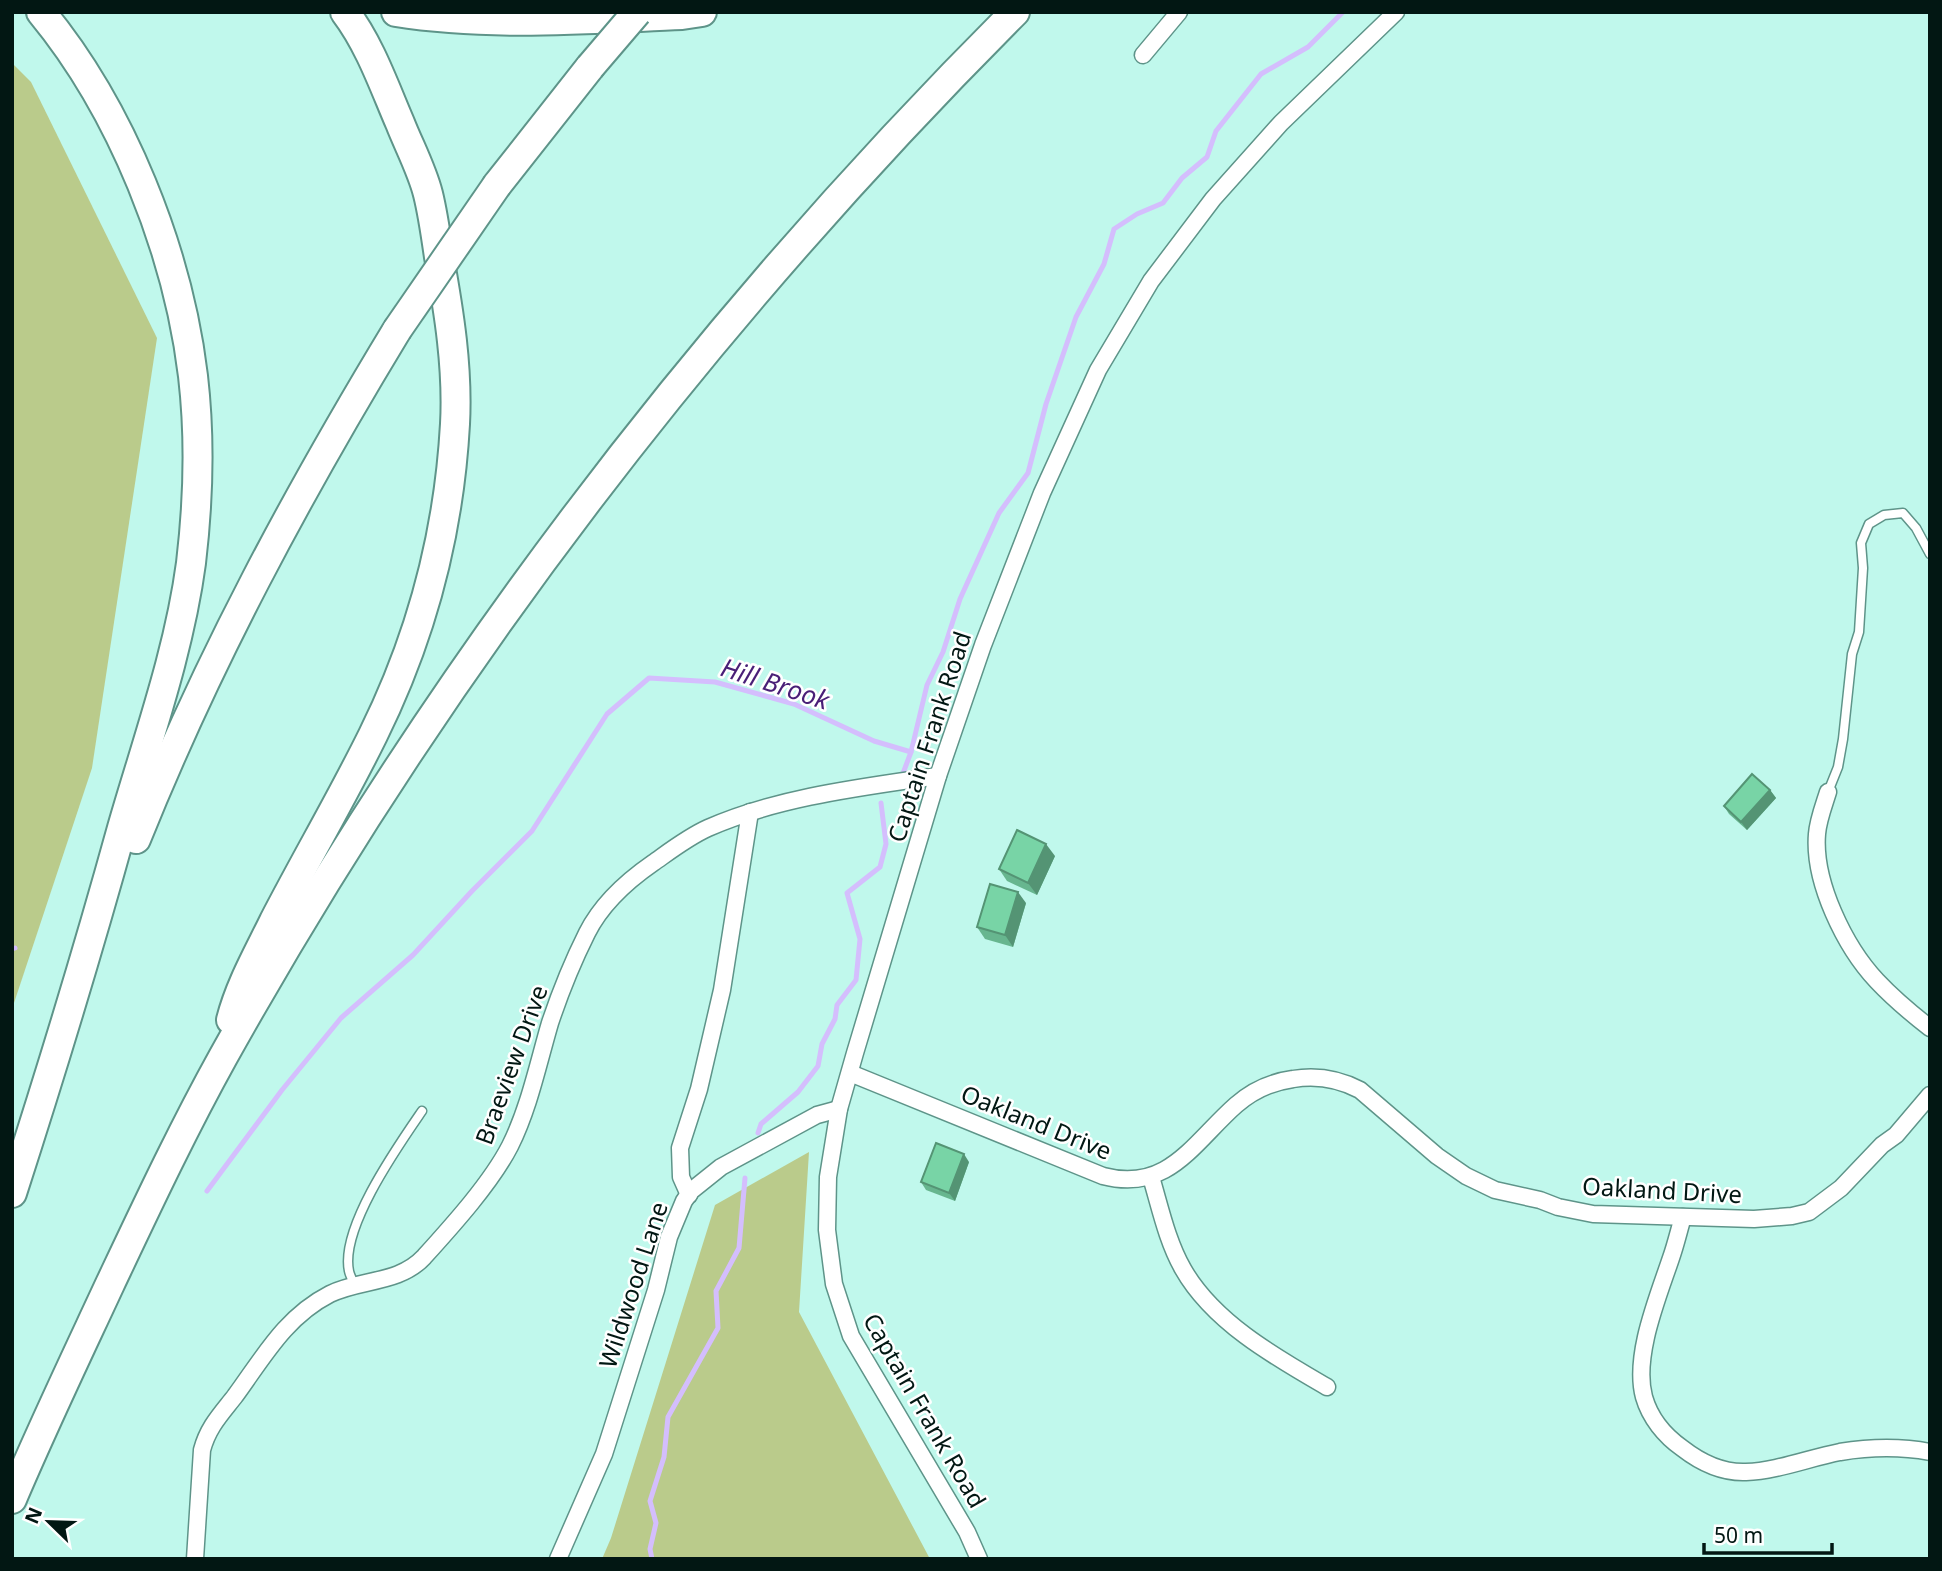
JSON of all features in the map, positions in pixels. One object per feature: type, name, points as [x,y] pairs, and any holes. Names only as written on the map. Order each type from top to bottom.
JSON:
[{"type":"highway","points":[[12,1192],[70,1012],[179,625],[197,503],[193,377],[182,316],[166,255],[145,195],[119,137],[90,82],[41,12]]},
{"type":"highway","points":[[222,1060],[238,993],[395,688],[430,586],[442,533],[450,478],[455,422],[453,365],[448,307],[428,192],[382,79],[355,25],[345,12]]},
{"type":"highway","points":[[396,12],[431,18],[532,21],[702,12]]},
{"type":"highway","points":[[70,1012],[154,793],[208,671],[274,541],[336,431],[397,330],[498,185],[590,67],[637,12]]},
{"type":"highway","points":[[12,1499],[152,1196],[222,1060],[337,864],[406,757],[513,600],[599,484],[694,364],[860,172],[1016,12]]},
{"type":"street","points":[[1143,55],[1179,12]]},
{"type":"street","name":"Captain Frank Road","points":[[979,1559],[967,1532],[851,1336],[841,1311],[829,1257],[826,1203],[831,1151],[839,1109],[877,975],[939,776],[992,621],[1052,469],[1098,370],[1152,281],[1191,226],[1257,148],[1396,12]]},
{"type":"street","name":"Braeview Drive","points":[[195,1559],[202,1450],[214,1422],[266,1350],[310,1307],[331,1294],[395,1276],[421,1260],[462,1212],[510,1147],[527,1104],[551,1020],[588,931],[603,909],[638,874],[670,851],[705,830],[750,812],[834,793],[939,776]]},
{"type":"street","points":[[1828,792],[1817,833],[1818,863],[1827,895],[1845,937],[1876,980],[1930,1028]]},
{"type":"street","name":"Wildwood Lane","points":[[558,1559],[604,1454],[656,1290],[669,1237],[689,1195],[681,1177],[680,1148],[699,1089],[722,990],[750,812]]},
{"type":"street","name":"Oakland Drive","points":[[850,1073],[1102,1176],[1119,1180],[1151,1177],[1182,1159],[1235,1106],[1261,1088],[1275,1082],[1318,1077],[1347,1083],[1360,1090],[1437,1156],[1466,1176],[1495,1190],[1558,1207],[1593,1213],[1755,1219],[1809,1212],[1840,1188],[1882,1145],[1896,1135],[1930,1095]]},
{"type":"street","points":[[689,1195],[700,1182],[721,1167],[817,1115],[839,1109]]},
{"type":"street","points":[[1151,1177],[1176,1253],[1198,1292],[1244,1333],[1327,1387]]},
{"type":"street","points":[[1683,1217],[1652,1319],[1641,1370],[1644,1398],[1649,1411],[1673,1441],[1703,1462],[1730,1471],[1746,1472],[1839,1452],[1900,1446],[1930,1452]]},
{"type":"lane","points":[[1828,792],[1838,767],[1843,739],[1852,654],[1858,632],[1863,568],[1861,543],[1869,524],[1884,515],[1902,513],[1916,527],[1930,554]]},
{"type":"lane","points":[[355,1286],[349,1271],[350,1241],[378,1176],[422,1111]]},
{"type":"green space","points":[[12,63],[31,82],[157,338],[92,768],[12,1009]]},
{"type":"green space","points":[[809,1152],[799,1312],[930,1559],[602,1559],[611,1538],[715,1205]]},
{"type":"building","points":[[1752,774],[1770,790],[1741,822],[1724,806]]},
{"type":"building","points":[[1017,830],[1046,844],[1028,883],[999,869]]},
{"type":"building","points":[[990,884],[1018,892],[1005,935],[977,927]]},
{"type":"building","points":[[936,1143],[964,1154],[949,1193],[921,1182]]},
{"type":"waterway","points":[[902,776],[911,752],[927,685],[943,652],[960,599],[999,513],[1028,473],[1046,404],[1076,317],[1104,264],[1114,229],[1137,214],[1163,203],[1182,178],[1207,157],[1216,131],[1261,74],[1308,47],[1343,12]]},
{"type":"waterway","name":"Hill Brook","points":[[207,1191],[282,1090],[341,1018],[413,955],[532,831],[607,714],[649,678],[715,682],[794,704],[874,741],[911,752]]},
{"type":"waterway","points":[[758,1133],[761,1124],[798,1092],[818,1066],[822,1044],[835,1019],[837,1005],[856,980],[860,939],[847,893],[880,867],[886,844],[881,803]]},
{"type":"waterway","points":[[652,1559],[650,1549],[656,1523],[650,1501],[664,1457],[668,1417],[718,1328],[716,1291],[739,1248],[745,1178]]}]
